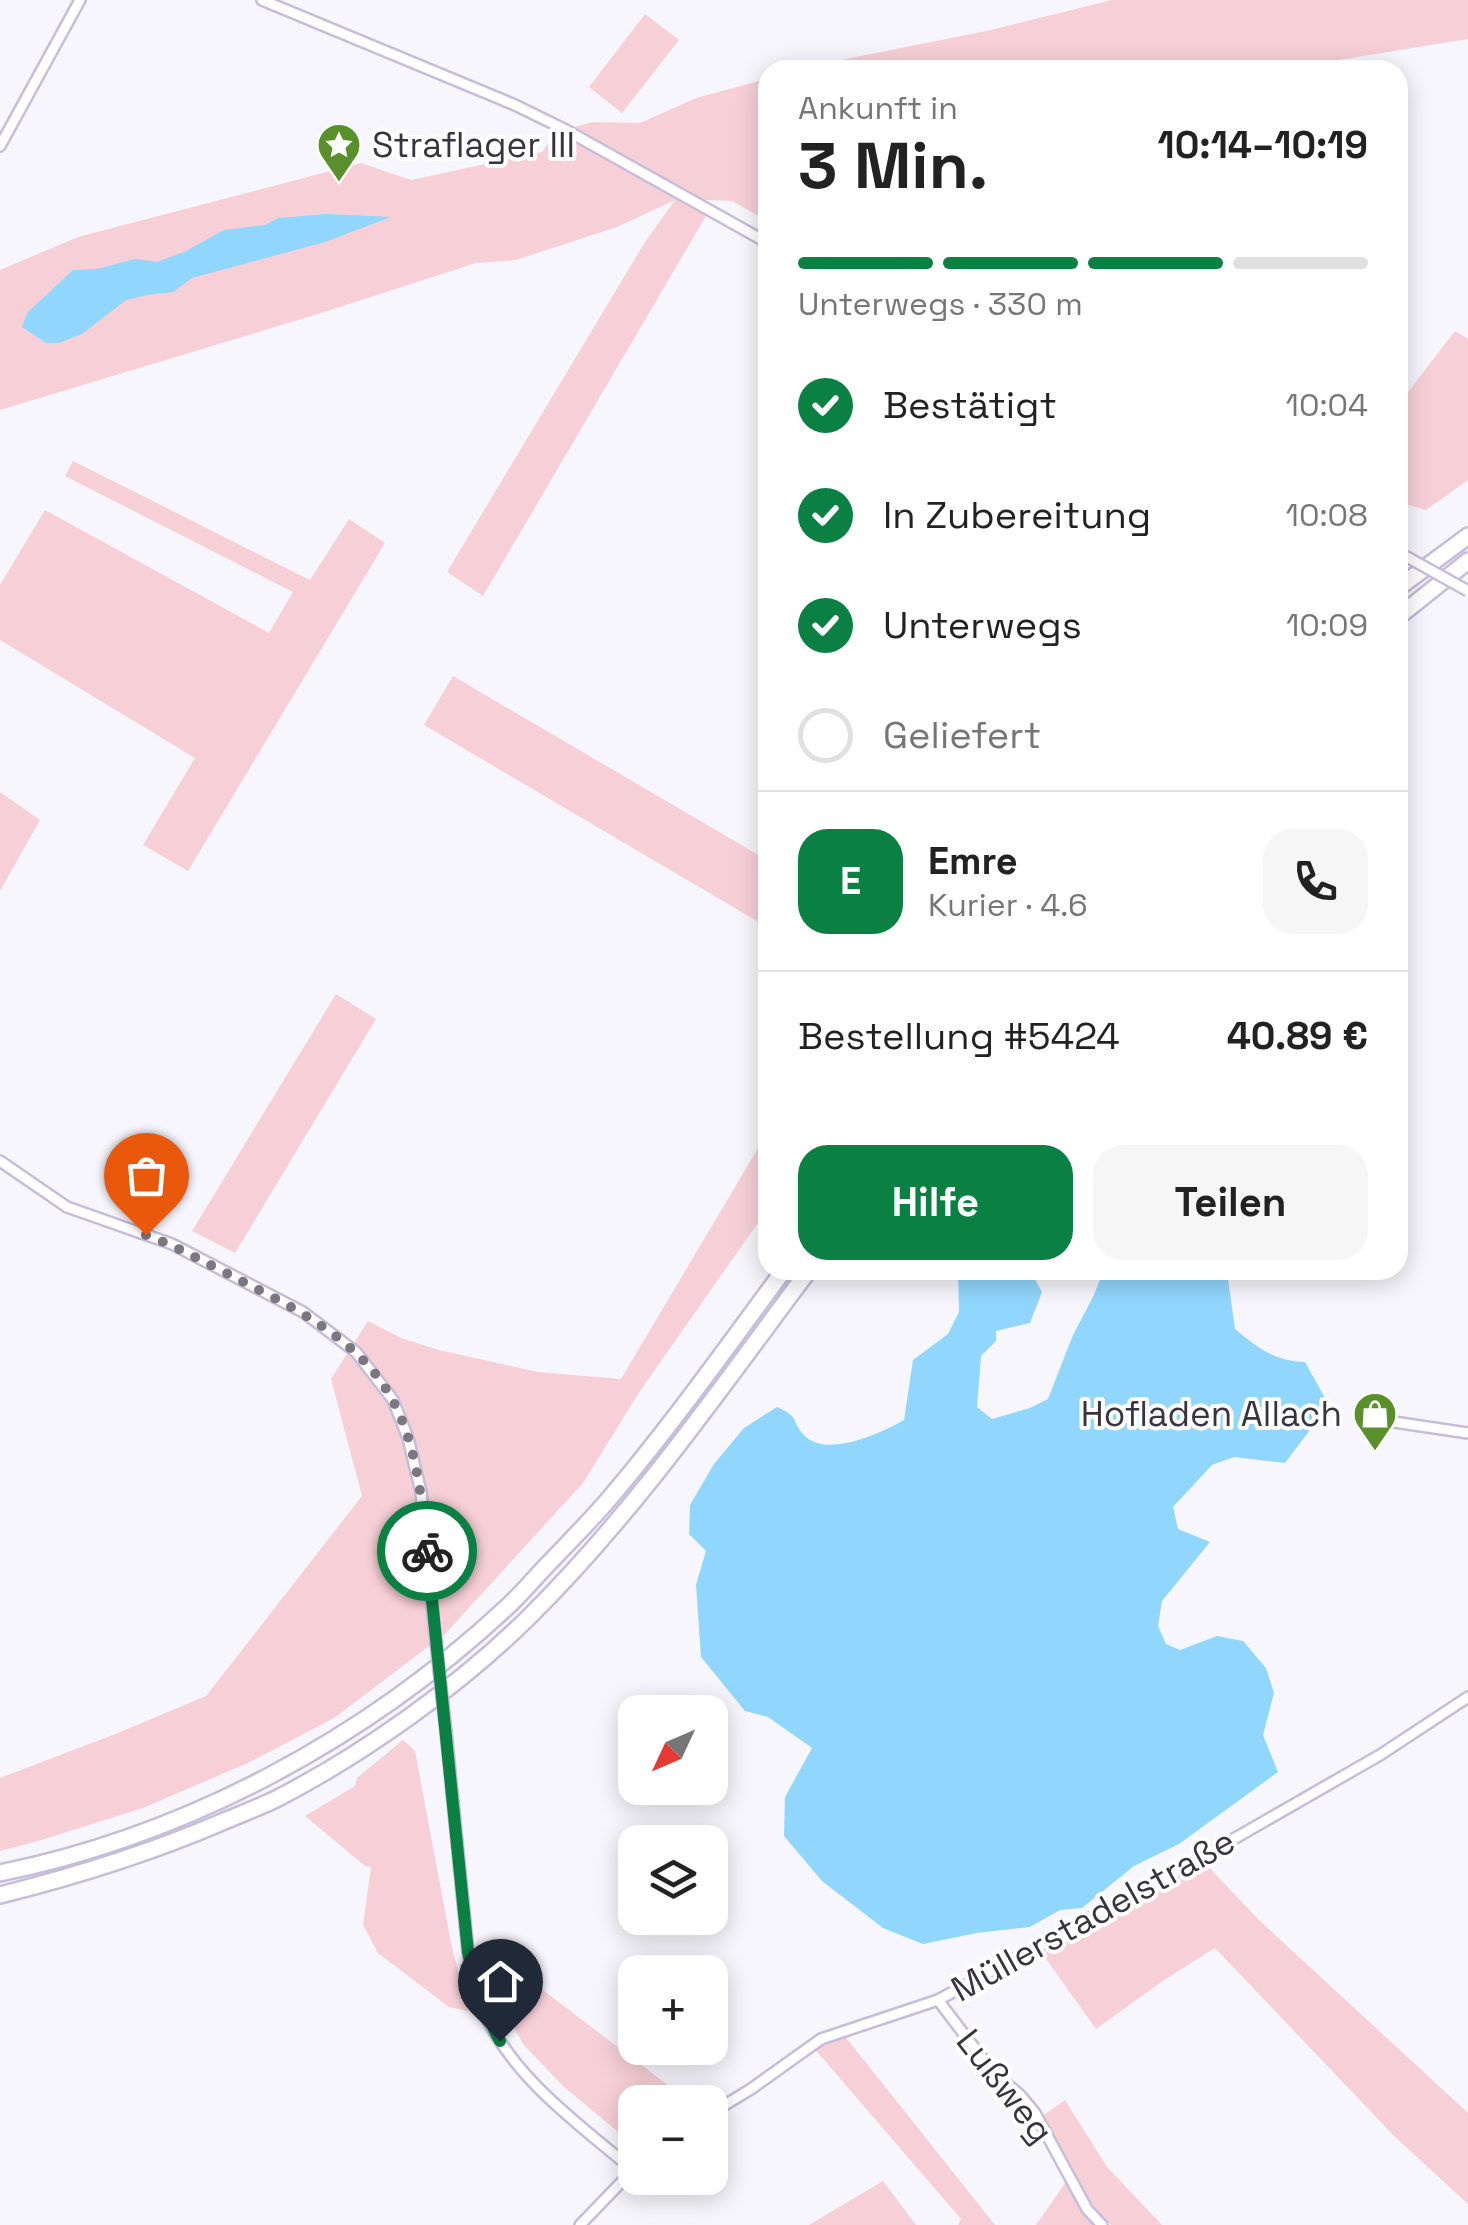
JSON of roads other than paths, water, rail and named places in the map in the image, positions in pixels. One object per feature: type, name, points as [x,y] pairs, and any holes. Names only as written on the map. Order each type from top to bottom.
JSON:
[{"type":"highway","points":[[1408,581],[1468,536]]},
{"type":"highway","points":[[1408,609],[1468,562]]},
{"type":"highway","points":[[0,1873],[46,1864],[157,1827],[262,1781],[346,1732],[443,1664],[507,1608],[607,1502],[777,1280]]},
{"type":"highway","points":[[0,1895],[167,1846],[277,1799],[359,1750],[455,1682],[528,1618],[623,1515],[802,1280]]},
{"type":"street","points":[[0,146],[80,0]]},
{"type":"street","points":[[262,0],[516,105],[758,238]]},
{"type":"street","points":[[1408,558],[1468,592]]},
{"type":"street","points":[[0,1161],[66,1206],[172,1244],[303,1312],[356,1352],[393,1400],[408,1438],[421,1492],[468,1952],[476,1987],[500,2041],[521,2070],[618,2155]]},
{"type":"street","points":[[1394,1422],[1468,1433]]},
{"type":"street","name":"Müllerstadelstraße","points":[[728,2103],[821,2039],[938,2000],[1197,1860],[1380,1755],[1468,1698]]},
{"type":"street","name":"Lußweg","points":[[938,2000],[992,2072],[1036,2113],[1087,2209],[1102,2225]]},
{"type":"street","points":[[580,2225],[618,2186]]},
{"type":"water","points":[[327,214],[391,217],[325,242],[192,278],[173,292],[126,300],[82,334],[59,343],[46,343],[22,327],[27,313],[73,270],[97,269],[135,259],[157,262],[224,230],[265,225],[278,218]]},
{"type":"water","points":[[958,1280],[1035,1280],[1042,1292],[1030,1323],[996,1331],[996,1341],[981,1356],[977,1407],[992,1419],[1048,1399],[1100,1280],[1228,1280],[1235,1329],[1267,1352],[1305,1362],[1329,1405],[1285,1463],[1234,1457],[1212,1465],[1173,1507],[1178,1529],[1210,1542],[1162,1601],[1158,1626],[1166,1644],[1180,1650],[1217,1636],[1243,1641],[1266,1668],[1274,1693],[1263,1735],[1278,1772],[1179,1844],[1134,1866],[1082,1908],[1060,1910],[1030,1927],[923,1944],[883,1928],[822,1881],[784,1836],[785,1797],[812,1748],[768,1717],[745,1711],[701,1657],[696,1585],[706,1551],[689,1534],[690,1505],[714,1464],[744,1428],[777,1407],[792,1417],[804,1435],[826,1445],[854,1441],[904,1420],[913,1360],[948,1334],[959,1312]]},
{"type":"place","name":"Straflager III","points":[[339,183]]},
{"type":"place","name":"Hofladen Allach","points":[[1375,1452]]}]
